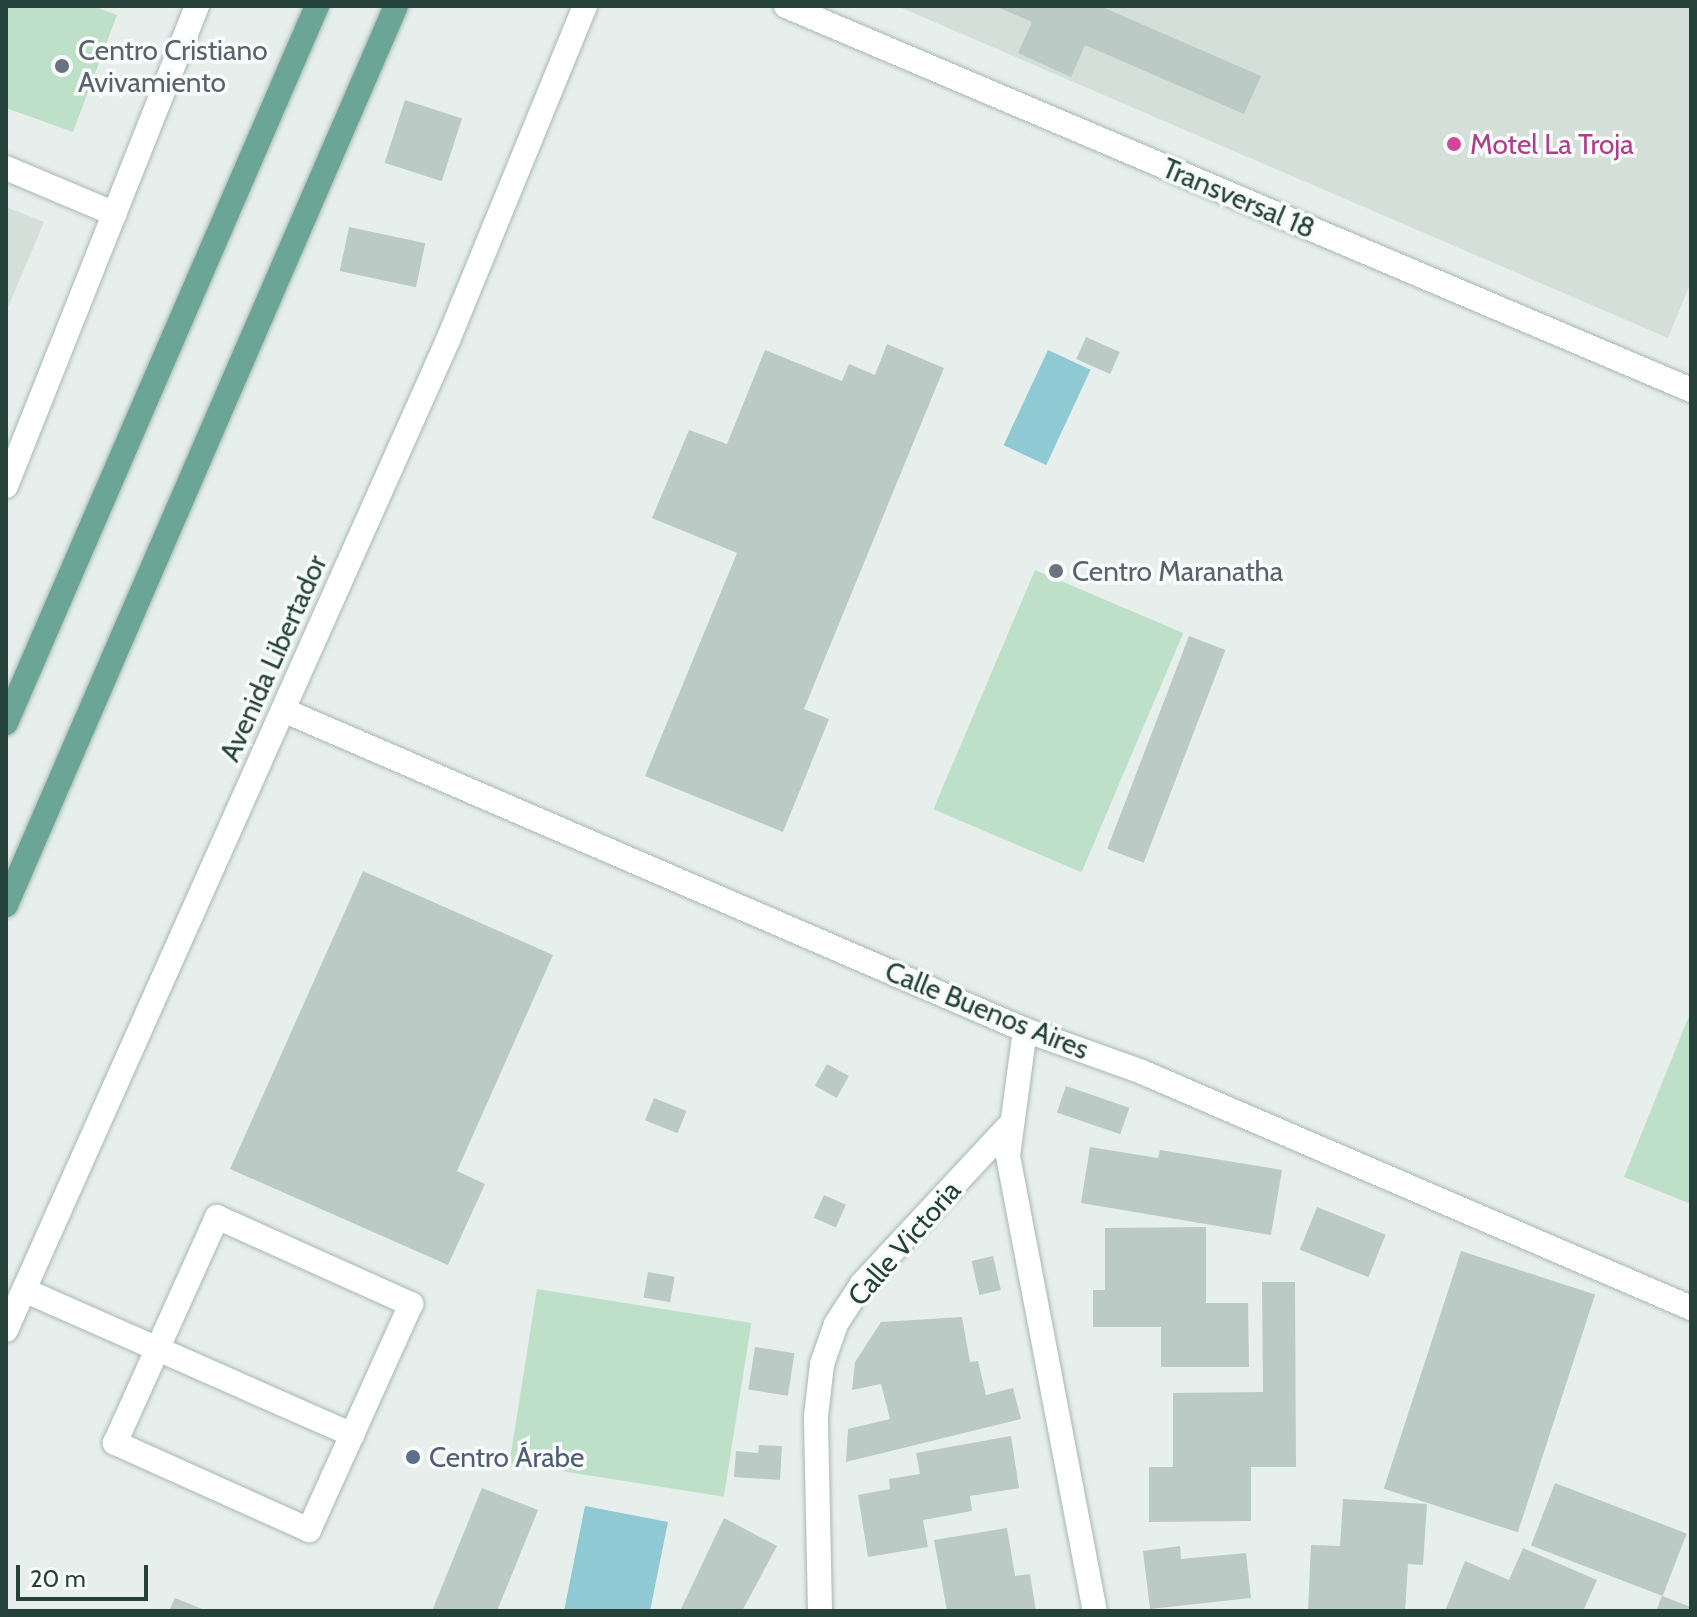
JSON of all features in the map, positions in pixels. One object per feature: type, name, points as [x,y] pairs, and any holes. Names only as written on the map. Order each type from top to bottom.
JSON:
[{"type":"main road","points":[[6,723],[317,6]]},
{"type":"main road","points":[[6,905],[396,6]]},
{"type":"street","points":[[6,486],[197,6]]},
{"type":"street","name":"Avenida Libertador","points":[[6,1330],[448,340],[585,6]]},
{"type":"street","name":"Transversal 18","points":[[786,6],[1691,390]]},
{"type":"street","points":[[6,168],[115,214]]},
{"type":"street","name":"Calle Buenos Aires","points":[[283,710],[1025,1030],[1142,1072],[1691,1308]]},
{"type":"street","points":[[1025,1030],[1008,1127],[1013,1198],[1095,1611]]},
{"type":"street","name":"Calle Victoria","points":[[820,1611],[816,1416],[822,1364],[836,1324],[862,1284],[1008,1127]]},
{"type":"street","points":[[217,1217],[411,1304],[309,1530],[115,1443],[158,1349],[217,1217]]},
{"type":"street","points":[[24,1290],[352,1435]]},
{"type":"shaded area","name":"Motel La Troja","points":[[897,6],[1691,6],[1691,282],[1668,338]]},
{"type":"shaded area","points":[[6,207],[44,222],[6,312]]},
{"type":"green space","name":"Centro Cristiano Avivamiento","points":[[6,6],[93,6],[117,15],[73,132],[6,108]]},
{"type":"green space","points":[[1035,570],[1183,633],[1082,872],[933,809]]},
{"type":"green space","points":[[1691,1011],[1691,1204],[1624,1177]]},
{"type":"green space","points":[[537,1289],[751,1323],[724,1497],[509,1463]]},
{"type":"water","points":[[1048,350],[1091,370],[1046,465],[1004,445]]},
{"type":"water","points":[[585,1506],[668,1522],[650,1611],[564,1611]]},
{"type":"building","points":[[995,6],[1100,6],[1261,76],[1244,114],[1085,45],[1071,77],[1018,53],[1032,22]]},
{"type":"building","points":[[405,100],[462,119],[442,181],[385,163]]},
{"type":"building","points":[[349,227],[425,243],[416,287],[340,271]]},
{"type":"building","points":[[1086,337],[1120,352],[1110,374],[1076,359]]},
{"type":"building","points":[[887,344],[944,368],[804,709],[829,719],[783,832],[645,776],[737,553],[652,518],[689,430],[727,444],[765,350],[842,381],[849,364],[875,375]]},
{"type":"building","points":[[1189,636],[1225,650],[1144,863],[1107,849]]},
{"type":"building","points":[[363,871],[553,955],[457,1171],[485,1184],[448,1265],[230,1169]]},
{"type":"building","points":[[827,1064],[849,1076],[837,1098],[815,1086]]},
{"type":"building","points":[[1066,1086],[1129,1108],[1120,1134],[1057,1112]]},
{"type":"building","points":[[654,1098],[686,1111],[677,1133],[645,1120]]},
{"type":"building","points":[[1090,1147],[1158,1158],[1160,1150],[1282,1170],[1271,1235],[1081,1203]]},
{"type":"building","points":[[824,1195],[846,1205],[836,1228],[814,1218]]},
{"type":"building","points":[[1317,1207],[1386,1235],[1368,1277],[1300,1250]]},
{"type":"building","points":[[1206,1227],[1206,1303],[1248,1303],[1249,1367],[1161,1367],[1161,1327],[1093,1327],[1093,1290],[1105,1290],[1105,1228]]},
{"type":"building","points":[[1461,1251],[1595,1295],[1518,1532],[1384,1489]]},
{"type":"building","points":[[993,1256],[1001,1290],[979,1295],[972,1261]]},
{"type":"building","points":[[648,1272],[675,1277],[670,1302],[643,1298]]},
{"type":"building","points":[[1262,1282],[1295,1282],[1296,1467],[1251,1467],[1251,1521],[1149,1522],[1149,1467],[1173,1467],[1173,1393],[1263,1392]]},
{"type":"building","points":[[962,1317],[970,1362],[978,1361],[986,1395],[1013,1388],[1021,1419],[846,1462],[848,1429],[890,1419],[881,1384],[852,1390],[855,1362],[881,1322]]},
{"type":"building","points":[[755,1347],[795,1353],[788,1396],[748,1389]]},
{"type":"building","points":[[1011,1436],[1019,1488],[970,1496],[972,1511],[923,1520],[928,1547],[868,1557],[858,1495],[890,1489],[889,1479],[920,1474],[916,1453]]},
{"type":"building","points":[[759,1445],[782,1446],[780,1480],[734,1477],[736,1451],[758,1453]]},
{"type":"building","points":[[1555,1483],[1687,1534],[1663,1596],[1531,1546]]},
{"type":"building","points":[[482,1488],[538,1510],[497,1611],[432,1611]]},
{"type":"building","points":[[1343,1499],[1427,1504],[1423,1565],[1408,1564],[1405,1611],[1308,1610],[1311,1545],[1340,1546]]},
{"type":"building","points":[[724,1518],[777,1546],[742,1611],[680,1611]]},
{"type":"building","points":[[1007,1528],[1015,1576],[1030,1574],[1036,1611],[947,1611],[934,1540]]},
{"type":"building","points":[[1180,1546],[1181,1559],[1246,1553],[1251,1598],[1150,1609],[1143,1551]]},
{"type":"building","points":[[1523,1548],[1597,1580],[1583,1611],[1445,1611],[1465,1561],[1509,1580]]},
{"type":"building","points":[[1662,1596],[1691,1607],[1691,1611],[1656,1611]]},
{"type":"building","points":[[175,1598],[207,1611],[169,1611]]},
{"type":"place","name":"Centro Cristiano Avivamiento","points":[[62,66]]},
{"type":"place","name":"Motel La Troja","points":[[1454,144]]},
{"type":"place","name":"Centro Maranatha","points":[[1056,571]]},
{"type":"place","name":"Centro Árabe","points":[[413,1457]]}]
